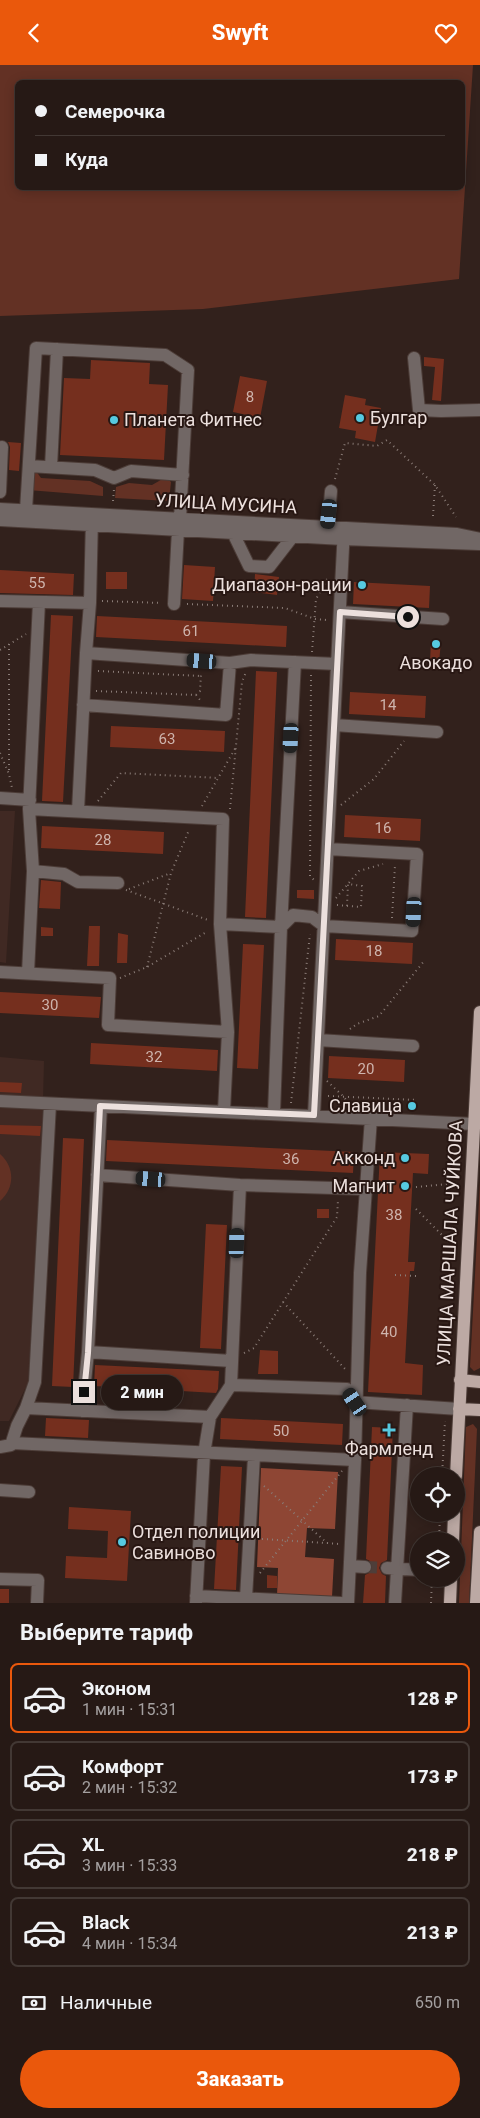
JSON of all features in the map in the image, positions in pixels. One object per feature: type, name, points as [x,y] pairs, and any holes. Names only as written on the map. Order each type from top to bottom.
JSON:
[{"type":"main road","name":"УЛИЦА МАРШАЛА ЧУЙКОВА","points":[[456,1467],[460,1380],[477,1124],[480,1012]]},
{"type":"main road","points":[[460,1380],[480,1382]]},
{"type":"main road","points":[[459,1409],[480,1410]]},
{"type":"main road","points":[[476,1603],[480,1532]]},
{"type":"main road","points":[[450,1603],[451,1587]]},
{"type":"street","points":[[26,510],[36,348],[165,355],[188,370],[174,604]]},
{"type":"street","points":[[51,467],[57,349]]},
{"type":"street","points":[[414,358],[419,410],[480,410]]},
{"type":"street","points":[[0,492],[2,447]]},
{"type":"street","points":[[28,465],[95,470],[114,477],[131,471],[182,475]]},
{"type":"street","points":[[328,527],[331,491]]},
{"type":"street","name":"УЛИЦА МУСИНА","points":[[0,509],[26,510],[92,520]]},
{"type":"street","name":"УЛИЦА МУСИНА","points":[[0,520],[92,520],[328,527],[344,533],[480,544]]},
{"type":"street","points":[[83,811],[83,705],[90,603],[92,520]]},
{"type":"street","name":"УЛИЦА МУСИНА","points":[[179,524],[233,533],[293,536],[344,533],[457,534],[480,539]]},
{"type":"street","points":[[233,533],[250,566],[269,567],[293,536]]},
{"type":"street","points":[[314,1115],[344,533]]},
{"type":"street","points":[[0,601],[90,603]]},
{"type":"street","points":[[28,973],[33,871],[30,805],[39,603]]},
{"type":"street","points":[[339,616],[443,619]]},
{"type":"street","points":[[86,653],[230,663],[251,660],[337,664]]},
{"type":"street","points":[[83,705],[226,715],[230,663]]},
{"type":"street","points":[[274,1113],[281,927],[295,663]]},
{"type":"street","points":[[334,725],[437,732]]},
{"type":"street","points":[[0,798],[13,799],[30,805],[83,811],[223,819],[220,924],[228,1032],[224,1111]]},
{"type":"street","points":[[220,924],[281,927],[293,915],[312,917],[324,926],[412,931],[417,854],[396,857],[328,849]]},
{"type":"street","points":[[33,871],[64,875],[78,882],[118,883]]},
{"type":"street","points":[[0,972],[110,978],[108,1025],[228,1032]]},
{"type":"street","points":[[318,1040],[413,1046]]},
{"type":"street","points":[[0,1101],[477,1124]]},
{"type":"street","points":[[50,1104],[35,1382],[26,1408],[6,1445],[353,1460]]},
{"type":"street","points":[[82,1411],[88,1353],[100,1106]]},
{"type":"street","points":[[348,1603],[360,1273],[366,1189],[365,1118]]},
{"type":"street","points":[[97,1175],[240,1185],[366,1189]]},
{"type":"street","points":[[240,1185],[231,1385],[210,1417],[204,1454],[196,1600],[246,1594],[341,1603]]},
{"type":"street","points":[[88,1353],[232,1361]]},
{"type":"street","points":[[231,1385],[347,1389],[355,1402]]},
{"type":"street","points":[[355,1402],[459,1409]]},
{"type":"street","points":[[395,1603],[391,1569],[407,1405]]},
{"type":"street","points":[[26,1408],[210,1417]]},
{"type":"street","points":[[246,1594],[254,1456]]},
{"type":"street","points":[[0,1490],[29,1492]]},
{"type":"street","points":[[350,1566],[365,1567]]},
{"type":"street","points":[[391,1569],[410,1570]]},
{"type":"street","points":[[0,1579],[38,1580],[37,1603]]},
{"type":"path","points":[[331,491],[345,443],[377,446],[387,440],[435,485],[456,517]]},
{"type":"path","points":[[433,516],[435,485]]},
{"type":"path","points":[[316,882],[310,876],[311,663],[316,599],[331,574]]},
{"type":"path","points":[[90,603],[97,601],[285,608],[315,619],[339,616]]},
{"type":"path","points":[[0,650],[29,632]]},
{"type":"path","points":[[9,644],[9,774],[13,799]]},
{"type":"path","points":[[223,819],[230,811],[242,682],[251,660]]},
{"type":"path","points":[[196,695],[200,691],[202,661]]},
{"type":"path","points":[[85,670],[201,676]]},
{"type":"path","points":[[84,691],[196,695],[213,714]]},
{"type":"path","points":[[330,814],[374,779],[413,729]]},
{"type":"path","points":[[147,967],[171,873],[195,817],[236,747]]},
{"type":"path","points":[[0,753],[9,774]]},
{"type":"path","points":[[83,811],[121,773],[218,778]]},
{"type":"path","points":[[348,884],[362,885],[361,907],[331,904],[359,871],[396,857],[392,930]]},
{"type":"path","points":[[171,873],[126,890],[220,924]]},
{"type":"path","points":[[347,906],[348,884]]},
{"type":"path","points":[[290,1114],[312,917]]},
{"type":"path","points":[[110,978],[123,978],[147,967],[220,924]]},
{"type":"path","points":[[349,1029],[357,1024],[380,1016],[425,960]]},
{"type":"path","points":[[316,1071],[365,1118]]},
{"type":"path","points":[[315,1095],[417,1100]]},
{"type":"path","points":[[416,1187],[459,1183]]},
{"type":"path","points":[[232,1361],[254,1347],[337,1217],[339,1188]]},
{"type":"path","points":[[416,1209],[455,1247]]},
{"type":"path","points":[[395,1275],[416,1276]]},
{"type":"path","points":[[283,1301],[356,1381]]},
{"type":"path","points":[[442,1467],[445,1419]]},
{"type":"path","points":[[246,1594],[286,1541],[353,1460]]},
{"type":"path","points":[[253,1476],[326,1543]]},
{"type":"path","points":[[249,1538],[351,1545]]},
{"type":"path","points":[[431,1603],[432,1587]]},
{"type":"shaded area","points":[[0,65],[473,65],[465,187],[465,80],[15,80],[15,190],[465,190],[459,279],[203,309],[0,316]]},
{"type":"shaded area","points":[[36,471],[41,478],[90,481],[103,487],[103,496],[28,490],[28,478]]},
{"type":"shaded area","points":[[166,477],[171,482],[169,501],[115,498],[116,487],[129,483],[152,485]]},
{"type":"shaded area","points":[[0,811],[15,811],[6,963],[0,962]]},
{"type":"shaded area","points":[[0,1057],[44,1061],[42,1140],[28,1383],[9,1421],[0,1421]]},
{"type":"shaded area","points":[[0,1154],[11,1171],[11,1184],[0,1201]]},
{"type":"shaded area","points":[[480,1182],[480,1368],[474,1371],[470,1367]]},
{"type":"shaded area","points":[[473,1424],[477,1429],[469,1603],[459,1603],[460,1587],[465,1587],[465,1532],[462,1532],[462,1522],[465,1522],[466,1427]]},
{"type":"shaded area","points":[[261,1468],[338,1472],[335,1529],[307,1528],[305,1557],[334,1559],[332,1597],[277,1596],[278,1568],[257,1567]]},
{"type":"building","points":[[424,357],[444,359],[441,401],[432,400],[435,367],[424,366]]},
{"type":"building","name":"Планета Фитнес","points":[[91,360],[150,363],[149,384],[168,385],[164,460],[60,455],[64,378],[90,379]]},
{"type":"building","points":[[240,376],[267,381],[260,418],[233,412]]},
{"type":"building","name":"Булгар","points":[[345,395],[366,399],[365,405],[381,408],[375,442],[355,438],[356,431],[339,428]]},
{"type":"building","points":[[8,442],[21,443],[19,471],[9,470],[10,447]]},
{"type":"building","points":[[184,565],[215,567],[213,601],[182,599]]},
{"type":"building","points":[[0,570],[74,574],[73,595],[0,593]]},
{"type":"building","points":[[106,572],[127,572],[127,589],[106,589]]},
{"type":"building","points":[[255,574],[279,577],[277,595],[254,592]]},
{"type":"building","points":[[354,582],[430,586],[429,608],[353,604]]},
{"type":"building","points":[[51,615],[73,616],[63,802],[42,801]]},
{"type":"building","points":[[97,616],[287,626],[286,647],[96,637]]},
{"type":"building","points":[[431,640],[441,641],[439,663],[430,662]]},
{"type":"building","points":[[256,671],[277,672],[266,918],[245,917]]},
{"type":"building","points":[[350,692],[426,696],[425,718],[349,714]]},
{"type":"building","points":[[111,726],[225,731],[224,752],[110,747]]},
{"type":"building","points":[[345,815],[421,819],[420,841],[344,837]]},
{"type":"building","points":[[42,826],[164,832],[163,854],[41,848]]},
{"type":"building","points":[[41,880],[61,882],[60,909],[39,908]]},
{"type":"building","points":[[297,890],[314,890],[314,899],[297,898]]},
{"type":"building","points":[[89,926],[100,926],[99,966],[87,966]]},
{"type":"building","points":[[41,927],[53,928],[53,936],[41,936]]},
{"type":"building","points":[[118,933],[128,935],[127,963],[117,963]]},
{"type":"building","points":[[336,939],[413,943],[412,964],[335,960]]},
{"type":"building","points":[[243,944],[264,945],[258,1069],[237,1068]]},
{"type":"building","points":[[0,992],[101,997],[99,1018],[0,1013]]},
{"type":"building","points":[[91,1043],[218,1050],[217,1071],[90,1064]]},
{"type":"building","points":[[329,1056],[405,1060],[404,1082],[328,1078]]},
{"type":"building","points":[[0,1082],[22,1083],[21,1093],[0,1092]]},
{"type":"building","points":[[0,1125],[41,1126],[40,1136],[0,1134]]},
{"type":"building","points":[[63,1138],[84,1139],[73,1387],[52,1386]]},
{"type":"building","points":[[107,1140],[354,1152],[353,1173],[106,1161]]},
{"type":"building","points":[[380,1152],[429,1154],[428,1174],[413,1173],[408,1262],[415,1262],[414,1271],[410,1271],[405,1363],[423,1365],[422,1395],[368,1392]]},
{"type":"building","points":[[317,1209],[329,1209],[329,1218],[317,1218]]},
{"type":"building","points":[[206,1224],[227,1225],[221,1349],[200,1348]]},
{"type":"building","points":[[260,1350],[278,1351],[278,1374],[258,1374]]},
{"type":"building","points":[[95,1365],[219,1371],[218,1389],[216,1393],[94,1386]]},
{"type":"building","points":[[46,1418],[89,1420],[88,1438],[45,1436]]},
{"type":"building","points":[[221,1418],[343,1424],[342,1445],[220,1439]]},
{"type":"building","points":[[372,1427],[393,1428],[387,1560],[381,1563],[379,1568],[382,1574],[386,1576],[385,1603],[363,1603],[365,1575],[371,1572],[373,1567],[370,1561],[366,1559]]},
{"type":"building","points":[[221,1466],[242,1467],[236,1590],[214,1589]]},
{"type":"building","points":[[69,1507],[131,1511],[127,1581],[65,1578],[66,1556],[107,1558],[108,1531],[68,1529]]},
{"type":"building","points":[[267,1575],[277,1576],[277,1588],[267,1588]]},
{"type":"building","points":[[0,1589],[9,1589],[9,1603],[0,1603]]},
{"type":"tunnel","points":[[365,1567],[387,1568]]},
{"type":"place","name":"Булгар","points":[[360,418]]},
{"type":"place","name":"Планета Фитнес","points":[[114,420]]},
{"type":"place","name":"Диапазон-рации","points":[[362,585]]},
{"type":"place","name":"Авокадо","points":[[436,644]]},
{"type":"place","name":"Славица","points":[[412,1106]]},
{"type":"place","name":"Акконд","points":[[405,1158]]},
{"type":"place","name":"Магнит","points":[[405,1186]]},
{"type":"place","name":"Фармленд","points":[[389,1430]]},
{"type":"place","name":"Отдел полиции Савиново","points":[[122,1542]]},
{"type":"route","points":[[84,1392],[88,1353],[100,1106],[314,1115],[340,612],[408,617]]}]
